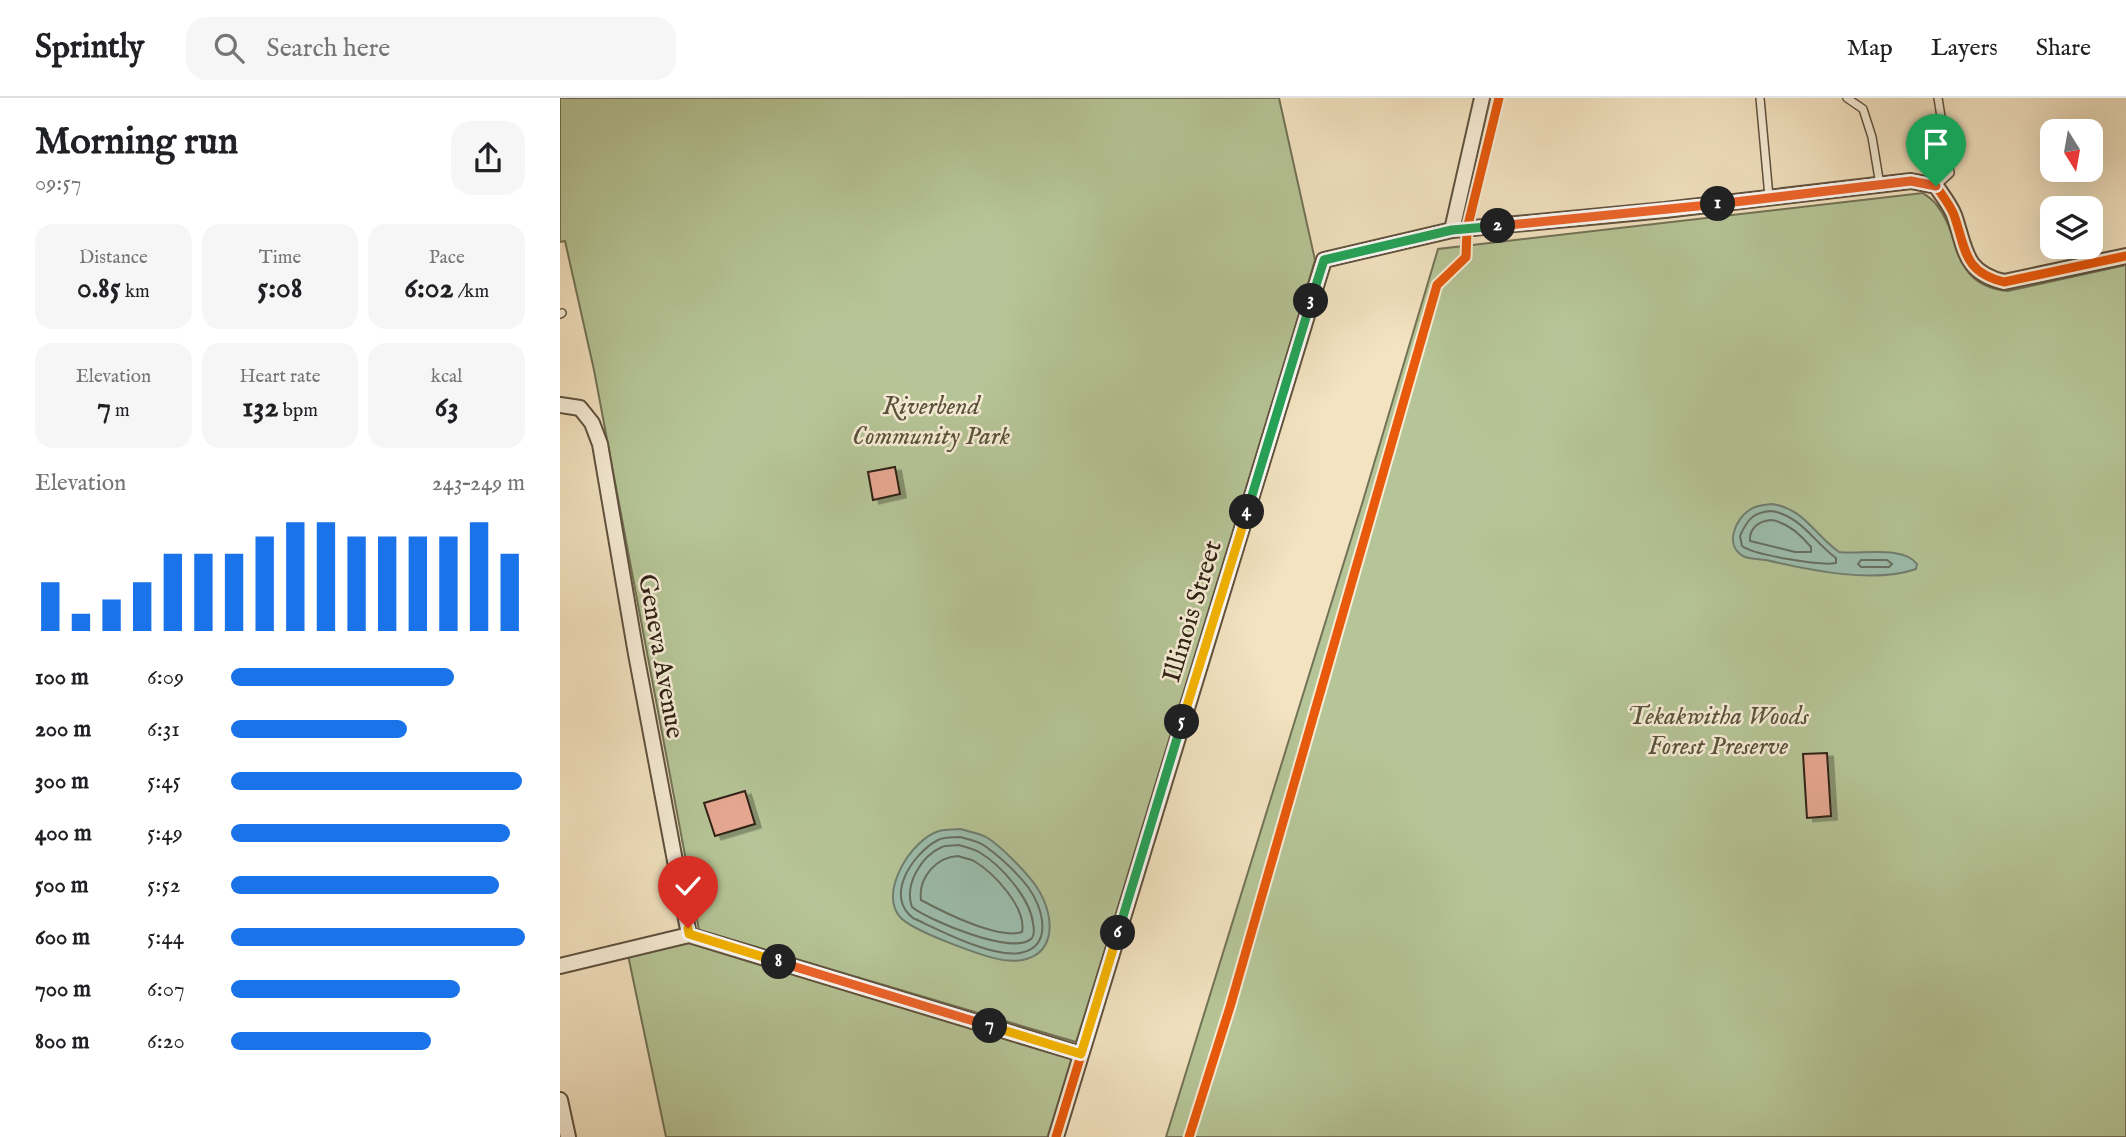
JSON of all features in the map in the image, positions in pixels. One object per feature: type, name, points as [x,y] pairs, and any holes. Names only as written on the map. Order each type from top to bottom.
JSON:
[{"type":"street","points":[[1482,98],[1452,230],[1911,181],[1936,186],[1953,212],[1964,248],[1973,266],[1987,278],[2004,282],[2126,256]]},
{"type":"street","name":"Illinois Street","points":[[1056,1137],[1324,260],[1452,230]]},
{"type":"street","name":"Geneva Avenue","points":[[561,405],[580,408],[592,423],[600,444],[636,654],[689,934]]},
{"type":"street","points":[[560,966],[689,934],[1081,1054]]},
{"type":"street","points":[[560,1100],[568,1137]]},
{"type":"lane","points":[[1760,98],[1769,198]]},
{"type":"lane","points":[[1847,98],[1864,109],[1880,185]]},
{"type":"lane","points":[[1936,186],[1950,173],[1938,98]]},
{"type":"green space","name":"Riverbend Community Park","points":[[560,98],[1279,98],[1315,260],[1195,664],[1076,1042],[699,930],[594,370],[565,241],[560,242]]},
{"type":"green space","name":"Tekakwitha Woods Forest Preserve","points":[[1923,193],[1945,217],[1967,270],[1976,280],[1989,287],[2008,291],[2126,265],[2126,1137],[1166,1137],[1438,249]]},
{"type":"green space","points":[[690,942],[1073,1058],[1049,1137],[666,1137],[628,955]]},
{"type":"water","points":[[1772,504],[1800,516],[1839,552],[1902,555],[1917,564],[1916,569],[1881,575],[1841,574],[1745,557],[1734,547],[1736,526],[1751,509]]},
{"type":"water","points":[[961,829],[980,834],[992,841],[1036,886],[1048,913],[1050,926],[1043,949],[1034,956],[1021,960],[994,958],[933,936],[900,917],[894,906],[893,894],[901,868],[909,855],[929,836],[942,830]]},
{"type":"building","points":[[895,467],[900,494],[873,500],[868,472]]},
{"type":"building","points":[[1827,753],[1831,816],[1807,818],[1803,754]]},
{"type":"building","points":[[745,791],[755,824],[715,836],[704,803]]},
{"type":"cycle path","points":[[1189,1137],[1230,1007],[1437,285],[1466,257],[1467,229],[1499,98]]},
{"type":"cycle path","points":[[1056,1137],[1324,260],[1452,230],[1665,210],[1911,181],[1936,186],[1952,211],[1968,258],[1991,278],[2004,282],[2126,256]]},
{"type":"route","points":[[688,928],[689,934],[1081,1054],[1324,260],[1452,230],[1665,210],[1911,181],[1936,186]]}]
